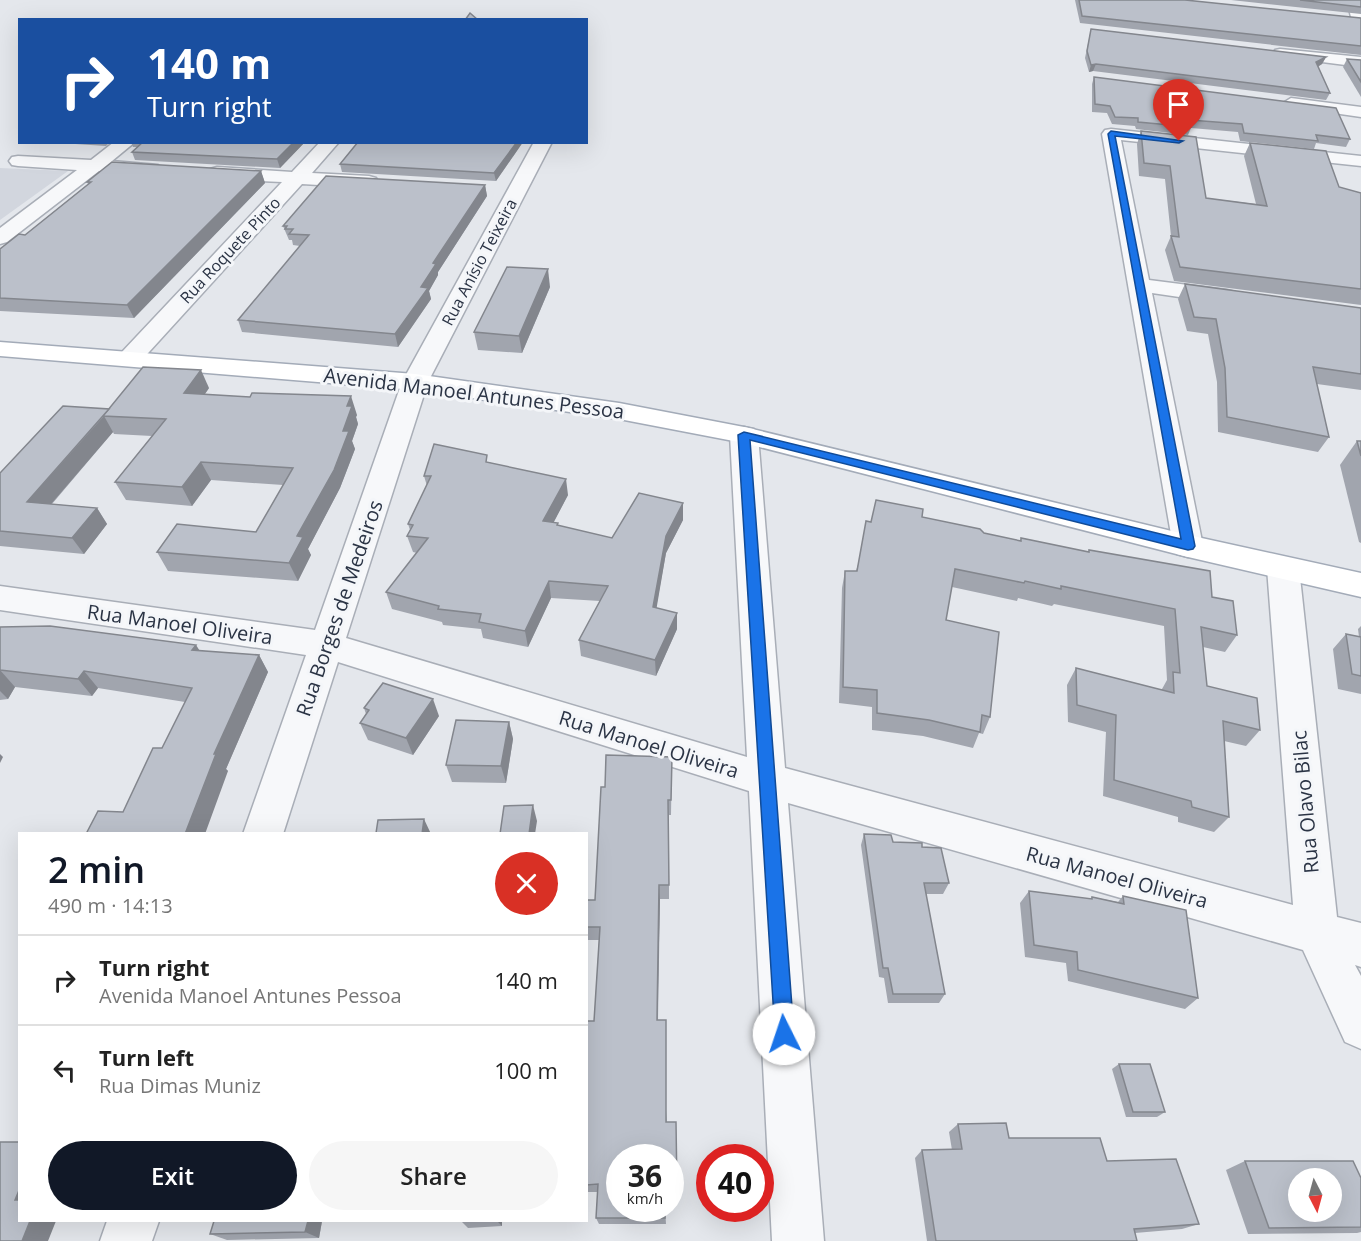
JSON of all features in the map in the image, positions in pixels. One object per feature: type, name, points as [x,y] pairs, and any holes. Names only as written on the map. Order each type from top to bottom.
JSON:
[{"type":"main road","name":"Avenida Manoel Antunes Pessoa","points":[[0,349],[415,382],[573,403],[744,435],[1188,546],[1361,585]]},
{"type":"street","points":[[1354,0],[1357,22]]},
{"type":"street","points":[[1267,51],[1361,62]]},
{"type":"street","points":[[1280,102],[1361,112]]},
{"type":"street","points":[[1188,546],[1111,134],[1361,161]]},
{"type":"street","points":[[0,238],[124,144]]},
{"type":"street","name":"Rua Roquete Pinto","points":[[130,358],[328,144]]},
{"type":"street","name":"Rua Anísio Teixeira","points":[[415,382],[542,144]]},
{"type":"street","points":[[18,161],[167,170]]},
{"type":"street","points":[[203,172],[390,183]]},
{"type":"street","points":[[495,189],[518,190]]},
{"type":"street","points":[[1140,285],[1245,299]]},
{"type":"street","name":"Rua Borges de Medeiros","points":[[264,832],[415,382]]},
{"type":"street","points":[[744,435],[798,1241]]},
{"type":"street","name":"Rua Olavo Bilac","points":[[1283,568],[1317,932],[1361,1026]]},
{"type":"street","name":"Rua Manoel Oliveira","points":[[0,598],[327,645],[767,780],[1361,945]]},
{"type":"street","points":[[126,1241],[133,1222]]},
{"type":"shaded area","points":[[0,168],[68,171],[0,220]]},
{"type":"building","points":[[1079,0],[1185,0],[1361,18],[1361,46],[1082,16]]},
{"type":"building","points":[[1300,0],[1361,0],[1361,7]]},
{"type":"building","points":[[470,13],[476,18],[466,18]]},
{"type":"building","points":[[1091,29],[1326,57],[1316,62],[1330,93],[1091,65],[1087,51]]},
{"type":"building","points":[[1347,59],[1361,60],[1361,82]]},
{"type":"building","points":[[1094,77],[1336,108],[1350,139],[1316,135],[1318,141],[1244,133],[1242,124],[1190,120],[1191,127],[1138,122],[1138,118],[1115,117],[1110,106],[1095,104]]},
{"type":"building","points":[[1141,131],[1196,137],[1206,198],[1267,206],[1250,143],[1326,151],[1339,187],[1361,193],[1361,289],[1180,267],[1171,236],[1179,237],[1170,166],[1144,163]]},
{"type":"building","points":[[141,144],[292,144],[277,159],[132,152]]},
{"type":"building","points":[[356,144],[516,144],[494,173],[340,164]]},
{"type":"building","points":[[112,162],[261,171],[127,305],[0,298],[0,249],[19,234],[25,235],[91,182],[87,182]]},
{"type":"building","points":[[326,176],[485,185],[433,263],[436,264],[421,287],[428,288],[395,334],[238,320],[309,235],[289,234],[293,229],[285,229],[287,226],[283,226]]},
{"type":"building","points":[[507,267],[548,269],[519,336],[474,332]]},
{"type":"building","points":[[1185,284],[1361,308],[1361,374],[1313,367],[1329,437],[1227,417],[1225,368],[1216,319],[1194,317]]},
{"type":"building","points":[[143,367],[201,370],[184,393],[250,397],[252,393],[351,396],[347,406],[352,406],[343,431],[349,431],[334,470],[297,536],[303,537],[289,563],[157,552],[177,524],[256,532],[293,468],[201,462],[182,487],[115,482],[166,419],[103,416]]},
{"type":"building","points":[[63,406],[109,409],[27,502],[97,508],[72,538],[0,531],[0,473]]},
{"type":"building","points":[[1357,441],[1361,441],[1361,456]]},
{"type":"building","points":[[434,444],[487,455],[486,462],[566,479],[543,521],[558,523],[557,525],[612,538],[639,493],[683,503],[666,536],[653,607],[677,613],[655,660],[579,640],[608,586],[549,581],[525,631],[479,622],[481,614],[438,609],[439,606],[386,592],[428,538],[407,536],[413,525],[408,524],[431,476],[424,476]]},
{"type":"building","points":[[876,500],[923,509],[922,517],[980,529],[984,533],[1021,541],[1021,538],[1089,552],[1089,550],[1210,571],[1212,597],[1233,601],[1237,635],[1201,627],[1207,686],[1257,698],[1260,730],[1223,721],[1229,817],[1192,807],[1191,801],[1114,780],[1116,715],[1077,705],[1076,668],[1174,693],[1173,672],[1180,673],[1175,609],[1061,586],[1061,589],[955,569],[946,620],[999,632],[990,717],[982,715],[980,732],[929,720],[877,713],[877,690],[843,687],[845,571],[857,571],[866,521],[871,522]]},
{"type":"building","points":[[50,626],[196,645],[192,650],[259,655],[214,754],[216,754],[186,832],[87,832],[98,811],[123,812],[153,748],[162,748],[192,688],[84,671],[78,679],[0,670],[0,627]]},
{"type":"building","points":[[1346,634],[1361,637],[1361,676],[1352,674]]},
{"type":"building","points":[[383,683],[433,699],[406,738],[360,723],[369,710],[364,708]]},
{"type":"building","points":[[456,720],[509,722],[501,766],[446,765]]},
{"type":"building","points":[[606,755],[672,757],[671,800],[668,800],[669,885],[659,885],[657,1020],[666,1020],[666,1122],[676,1122],[676,1144],[606,1144],[606,1218],[596,1218],[598,1184],[588,1185],[588,1021],[594,1021],[600,927],[588,927],[588,900],[595,900],[601,787],[605,787]]},
{"type":"building","points":[[533,805],[529,832],[500,832],[504,806]]},
{"type":"building","points":[[424,819],[422,832],[376,832],[378,820]]},
{"type":"building","points":[[864,834],[891,835],[893,842],[922,843],[922,847],[941,848],[949,883],[924,883],[945,994],[893,994],[888,968],[883,968]]},
{"type":"building","points":[[1029,891],[1092,899],[1092,897],[1124,904],[1123,896],[1186,910],[1198,998],[1078,970],[1077,952],[1034,945]]},
{"type":"building","points":[[1119,1064],[1150,1064],[1165,1112],[1133,1112]]},
{"type":"building","points":[[1006,1123],[1009,1138],[1100,1138],[1107,1161],[1176,1159],[1199,1224],[1134,1229],[1137,1241],[936,1241],[922,1150],[962,1149],[958,1124]]},
{"type":"building","points":[[0,1142],[18,1142],[18,1193],[15,1200],[18,1200],[18,1222],[30,1222],[22,1241],[0,1241]]},
{"type":"building","points":[[1245,1161],[1353,1161],[1361,1178],[1361,1227],[1269,1228]]},
{"type":"building","points":[[214,1222],[308,1222],[305,1232],[210,1234]]},
{"type":"route","points":[[784,1034],[744,435],[1188,546],[1111,134],[1179,141]]}]
